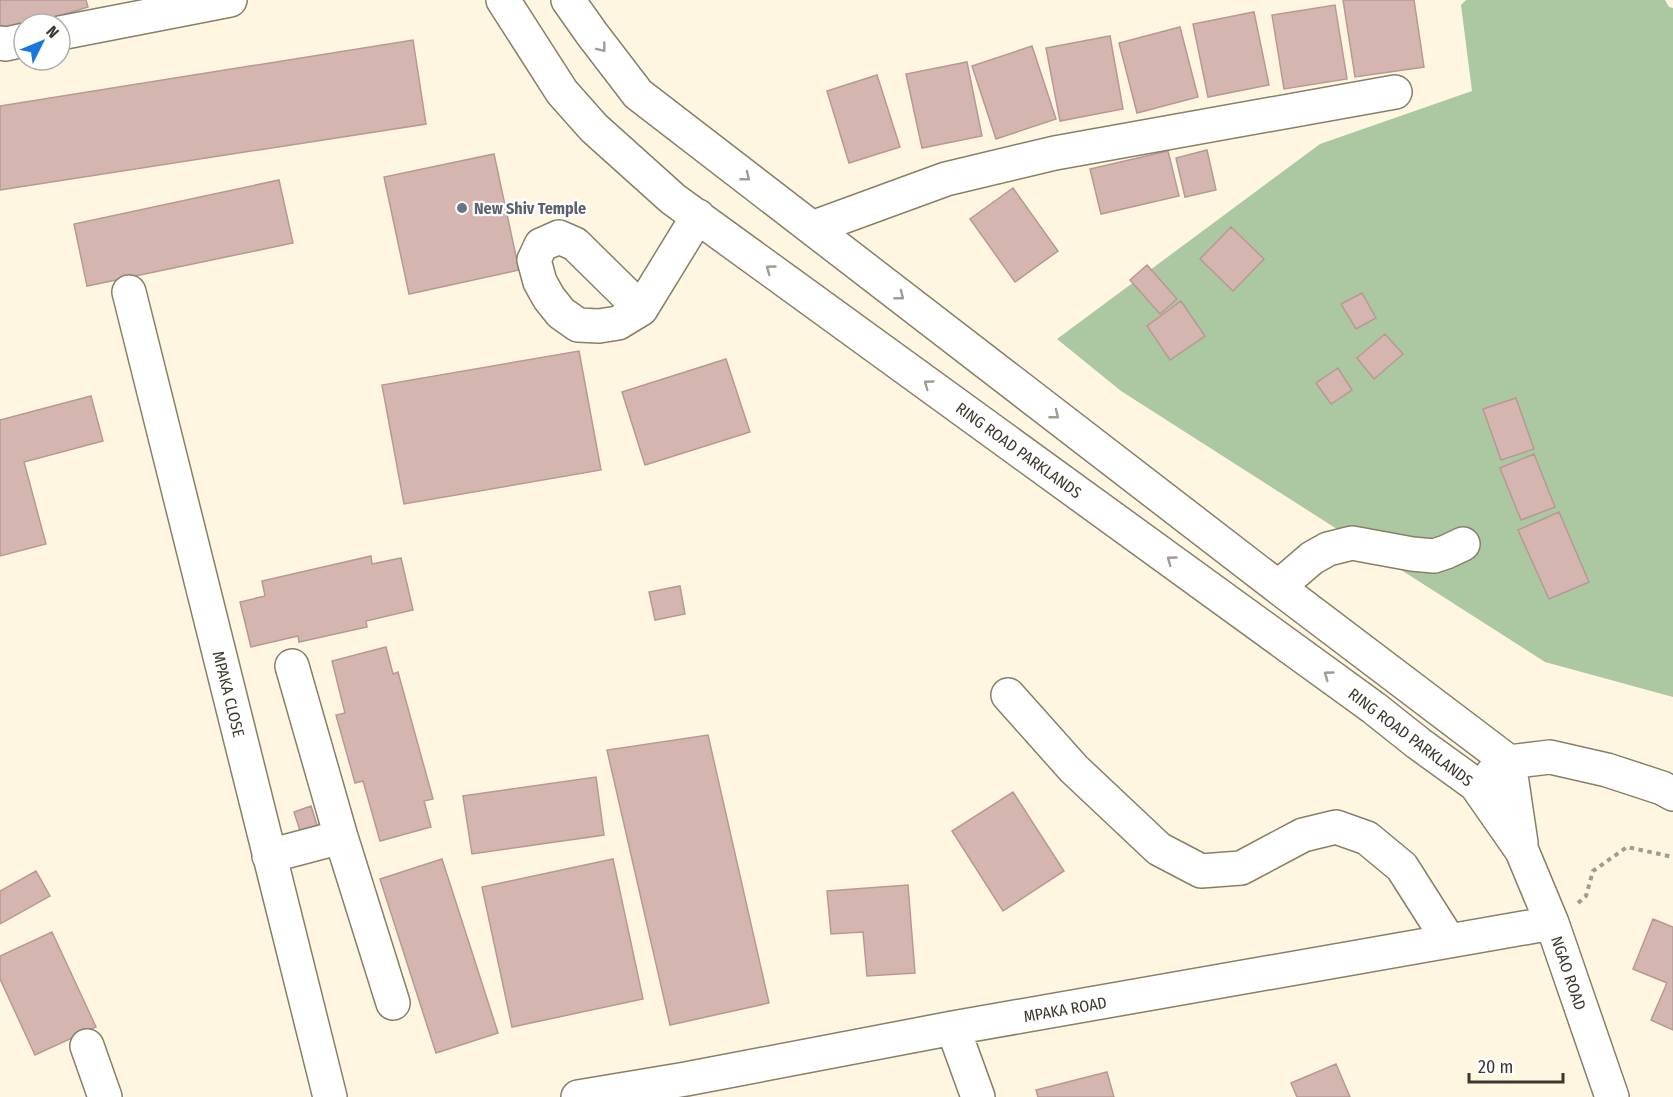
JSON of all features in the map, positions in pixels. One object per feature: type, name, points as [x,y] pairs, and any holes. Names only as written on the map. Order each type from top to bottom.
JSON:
[{"type":"street","points":[[72,31],[230,0]]},
{"type":"street","name":"RING ROAD PARKLANDS","points":[[502,0],[562,92],[594,129],[674,199],[1476,785],[1522,851]]},
{"type":"street","points":[[568,0],[638,93],[1278,587],[1509,762],[1522,851]]},
{"type":"street","points":[[812,228],[946,179],[1044,156],[1395,92]]},
{"type":"street","points":[[641,309],[698,216]]},
{"type":"street","name":"MPAKA CLOSE","points":[[129,292],[330,1097]]},
{"type":"street","points":[[1278,587],[1328,549],[1352,543],[1434,556],[1463,544]]},
{"type":"street","points":[[292,666],[341,837],[393,1003]]},
{"type":"street","points":[[1008,695],[1074,769],[1159,849],[1201,872],[1241,868],[1303,835],[1336,827],[1366,838],[1402,867],[1449,941]]},
{"type":"street","points":[[1476,785],[1509,762],[1550,757],[1607,770],[1662,788],[1673,794]]},
{"type":"street","points":[[269,856],[341,837]]},
{"type":"street","name":"NGAO ROAD","points":[[1522,851],[1552,923],[1612,1097]]},
{"type":"street","name":"MPAKA ROAD","points":[[578,1097],[688,1088],[953,1028],[1552,923]]},
{"type":"street","points":[[953,1028],[978,1097]]},
{"type":"street","points":[[87,1046],[105,1097]]},
{"type":"path","points":[[1586,896],[1593,871],[1627,847],[1673,857]]},
{"type":"green space","points":[[1466,0],[1665,0],[1669,7],[1673,8],[1673,697],[1545,662],[1121,391],[1057,339],[1320,144],[1472,91],[1461,5]]},
{"type":"building","points":[[0,0],[86,0],[88,7],[72,12],[12,12],[12,31],[0,35]]},
{"type":"building","points":[[1343,0],[1414,0],[1424,67],[1355,77]]},
{"type":"building","points":[[1335,5],[1347,79],[1284,89],[1272,15]]},
{"type":"building","points":[[1254,12],[1269,85],[1208,97],[1193,24]]},
{"type":"building","points":[[1180,27],[1198,97],[1137,113],[1119,43]]},
{"type":"building","points":[[1110,36],[1123,109],[1060,121],[1046,48]]},
{"type":"building","points":[[413,40],[426,124],[0,190],[0,106]]},
{"type":"building","points":[[1032,46],[1056,119],[996,139],[972,66]]},
{"type":"building","points":[[967,62],[982,136],[922,148],[906,74]]},
{"type":"building","points":[[877,75],[900,147],[849,163],[827,91]]},
{"type":"building","points":[[1207,150],[1216,190],[1185,197],[1176,158]]},
{"type":"building","points":[[1168,151],[1179,196],[1101,214],[1090,169]]},
{"type":"building","points":[[494,154],[519,270],[409,294],[384,177]]},
{"type":"building","points":[[279,180],[293,243],[87,286],[74,224]]},
{"type":"building","points":[[1013,188],[1058,251],[1015,282],[970,219]]},
{"type":"building","points":[[1231,227],[1264,259],[1233,291],[1200,259]]},
{"type":"building","points":[[1147,265],[1177,299],[1160,314],[1130,280]]},
{"type":"building","points":[[1362,293],[1376,318],[1356,329],[1341,304]]},
{"type":"building","points":[[1181,301],[1205,336],[1170,360],[1147,326]]},
{"type":"building","points":[[1385,334],[1403,354],[1374,379],[1357,358]]},
{"type":"building","points":[[579,351],[601,470],[404,504],[382,385]]},
{"type":"building","points":[[726,359],[750,432],[645,465],[622,392]]},
{"type":"building","points":[[1338,368],[1352,390],[1331,404],[1316,383]]},
{"type":"building","points":[[91,396],[103,441],[24,462],[46,544],[0,556],[0,420]]},
{"type":"building","points":[[1516,398],[1534,449],[1501,460],[1483,409]]},
{"type":"building","points":[[1534,454],[1555,507],[1521,520],[1500,468]]},
{"type":"building","points":[[1559,512],[1589,582],[1549,599],[1518,530]]},
{"type":"building","points":[[371,556],[372,564],[401,558],[413,610],[366,621],[367,627],[299,642],[298,636],[251,647],[240,602],[265,596],[262,581]]},
{"type":"building","points":[[680,586],[685,614],[655,620],[649,592]]},
{"type":"building","points":[[386,647],[393,674],[398,672],[433,799],[424,801],[431,827],[380,841],[363,781],[355,783],[336,715],[345,713],[332,661]]},
{"type":"building","points":[[708,735],[769,1003],[670,1025],[607,750]]},
{"type":"building","points":[[596,777],[604,835],[472,854],[463,796]]},
{"type":"building","points":[[1013,792],[1064,871],[1003,911],[952,831]]},
{"type":"building","points":[[311,806],[319,831],[302,837],[294,812]]},
{"type":"building","points":[[442,859],[498,1033],[436,1053],[380,879]]},
{"type":"building","points":[[613,859],[643,999],[512,1027],[482,887]]},
{"type":"building","points":[[36,871],[50,896],[0,924],[0,891]]},
{"type":"building","points":[[908,885],[915,973],[867,976],[863,932],[831,934],[827,891]]},
{"type":"building","points":[[1653,919],[1673,927],[1673,1030],[1651,1020],[1667,983],[1633,969]]},
{"type":"building","points":[[52,932],[96,1027],[35,1055],[0,979],[0,956]]},
{"type":"building","points":[[1336,1064],[1350,1097],[1297,1097],[1291,1083]]},
{"type":"building","points":[[1107,1072],[1114,1097],[1038,1097],[1036,1090]]},
{"type":"place","name":"New Shiv Temple","points":[[462,208]]}]
